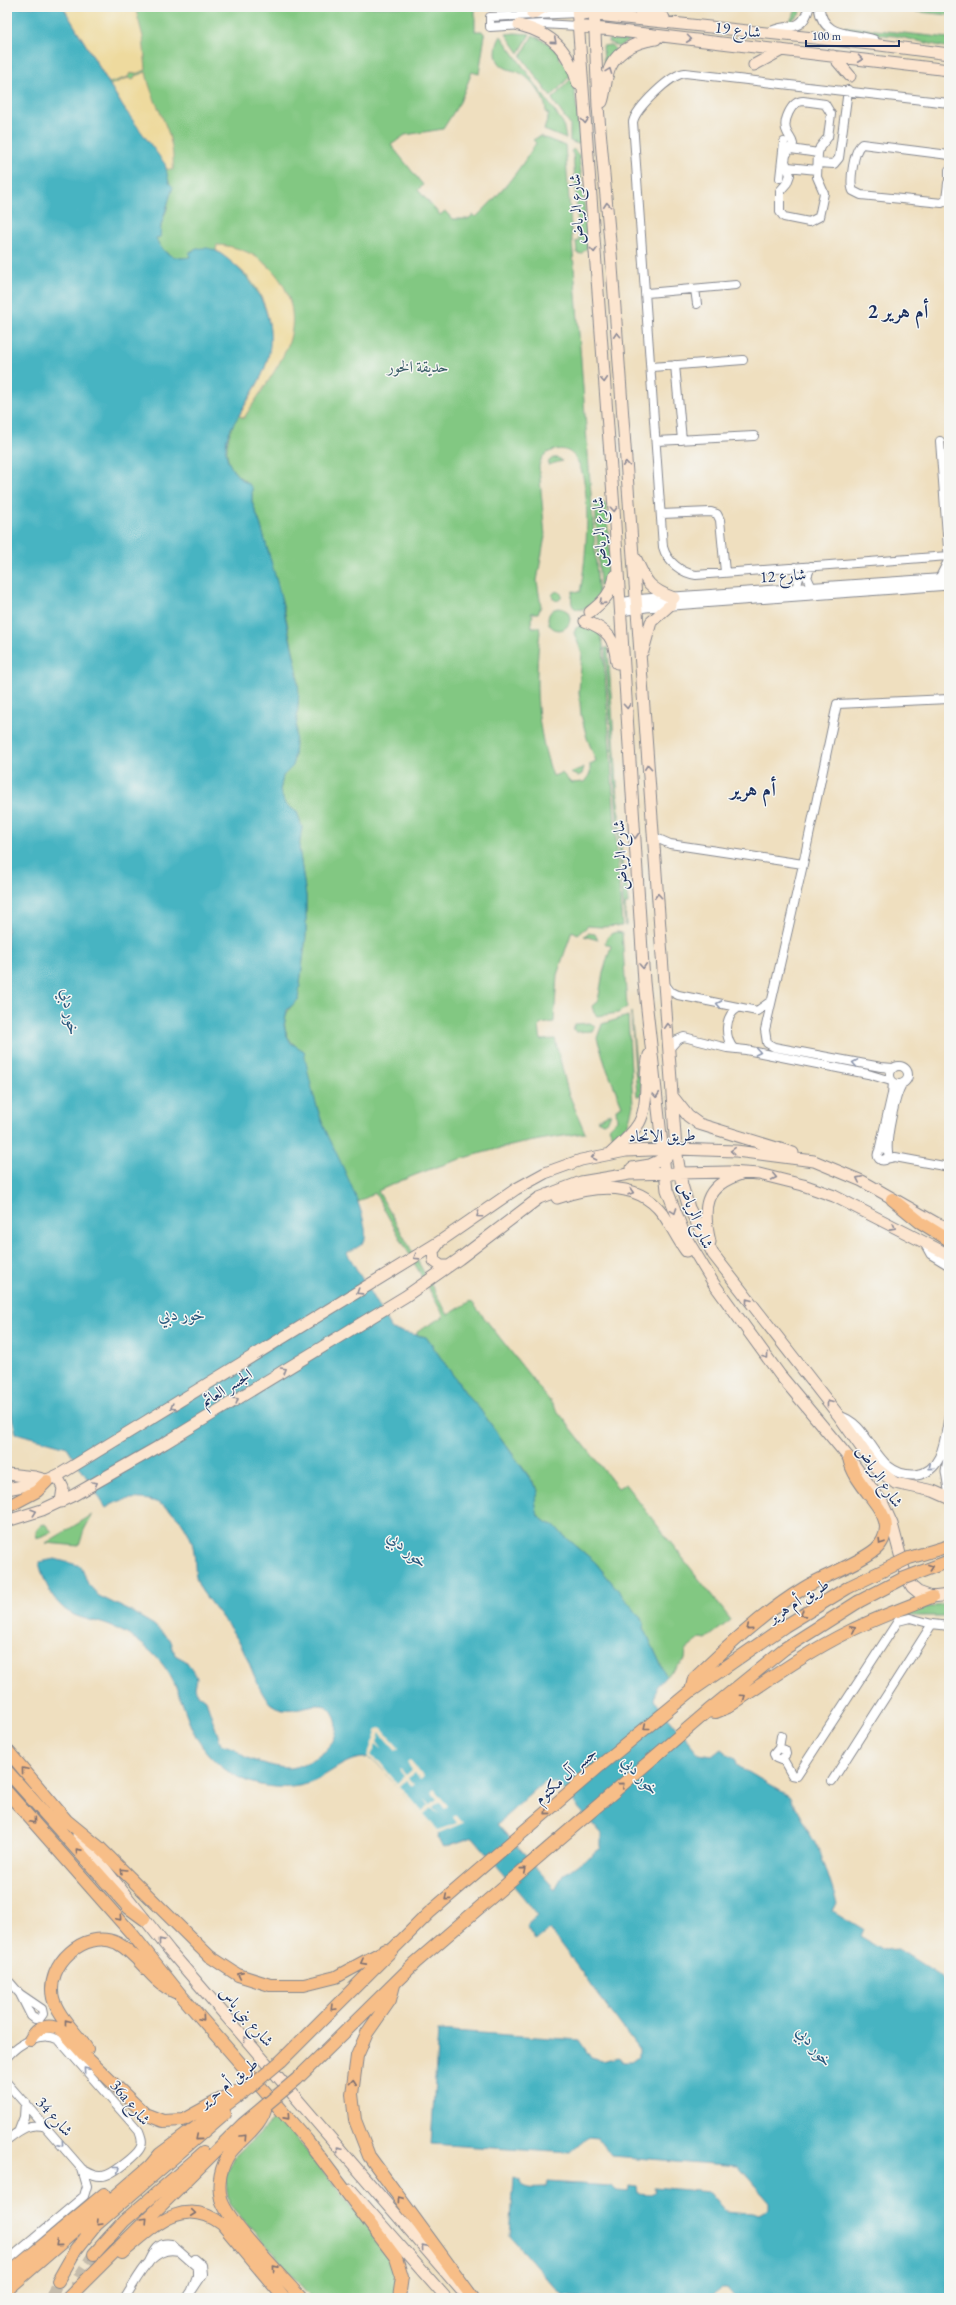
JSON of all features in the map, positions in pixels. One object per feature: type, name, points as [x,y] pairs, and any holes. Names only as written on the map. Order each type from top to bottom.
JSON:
[{"type":"main road","points":[[532,14],[545,7]]},
{"type":"main road","points":[[634,7],[663,17],[671,23]]},
{"type":"main road","name":"شارع 19","points":[[586,9],[608,15],[671,23],[880,45],[949,54]]},
{"type":"main road","name":"شارع الرياض","points":[[932,1597],[918,1592],[906,1577],[888,1513],[876,1493],[850,1458],[780,1375],[698,1262],[675,1213],[666,1187],[661,1155],[652,1047],[644,982],[625,677],[578,26],[586,9],[600,28],[598,107],[611,253],[640,665],[679,1173],[689,1208],[713,1254],[839,1416],[881,1473],[895,1483],[933,1491],[949,1498]]},
{"type":"main road","points":[[600,28],[602,25],[602,19],[608,15]]},
{"type":"main road","points":[[519,25],[547,36],[564,52],[572,65],[584,103]]},
{"type":"main road","name":"شارع 19","points":[[578,26],[949,70]]},
{"type":"main road","points":[[598,107],[604,99],[609,70],[621,52],[644,41],[669,37]]},
{"type":"main road","points":[[754,65],[782,50]]},
{"type":"main road","points":[[833,56],[850,76]]},
{"type":"main road","points":[[632,549],[642,574],[650,586],[672,601],[656,616],[648,628],[640,665]]},
{"type":"main road","points":[[617,562],[614,584],[609,593],[587,616],[609,635],[615,649],[618,666],[625,677]]},
{"type":"main road","points":[[627,600],[636,606],[630,614],[620,607],[627,600]]},
{"type":"main road","points":[[611,1153],[639,1123],[645,1102],[646,1069],[652,1047]]},
{"type":"main road","points":[[673,1097],[688,1116],[699,1124],[814,1162]]},
{"type":"main road","points":[[660,1137],[669,1140],[675,1134]]},
{"type":"main road","name":"طريق الاتحاد","points":[[392,1272],[535,1178],[560,1167],[611,1153],[661,1155],[676,1148],[736,1151],[814,1162],[862,1180],[892,1198],[949,1228]]},
{"type":"main road","points":[[439,1242],[433,1251],[434,1261],[441,1266],[449,1266],[539,1198],[581,1182],[596,1174],[644,1166],[661,1155]]},
{"type":"main road","points":[[581,1182],[623,1175],[664,1173],[751,1173],[782,1179],[834,1196],[926,1245],[949,1255]]},
{"type":"main road","points":[[713,1254],[705,1221],[705,1212],[710,1193],[733,1177],[751,1173]]},
{"type":"main road","points":[[666,1187],[674,1182],[682,1185]]},
{"type":"main road","points":[[514,1216],[572,1193],[598,1188],[628,1190],[646,1198],[657,1207],[683,1247],[698,1262]]},
{"type":"main road","points":[[892,1198],[920,1222],[949,1240]]},
{"type":"main road","name":"الجسر العائم","points":[[61,1502],[165,1443],[406,1296],[449,1266]]},
{"type":"main road","name":"الجسر العائم","points":[[52,1478],[392,1272]]},
{"type":"main road","points":[[691,1691],[694,1679],[760,1619],[803,1589],[872,1551],[883,1540],[885,1534],[884,1520],[855,1477],[850,1458]]},
{"type":"main road","points":[[7,1474],[52,1478],[62,1488],[61,1502],[7,1521]]},
{"type":"main road","points":[[7,1489],[52,1478]]},
{"type":"main road","points":[[7,1508],[37,1491],[52,1478]]},
{"type":"main road","name":"طريق أم هرير","points":[[676,1703],[785,1626],[849,1587],[902,1561],[949,1546]]},
{"type":"main road","name":"طريق أم هرير","points":[[394,1984],[415,1963],[708,1710],[784,1649],[858,1602],[902,1579],[949,1561]]},
{"type":"main road","points":[[708,1710],[716,1712],[728,1707],[795,1662],[850,1631],[886,1614],[932,1597],[949,1595]]},
{"type":"main road","name":"جسر آل مكتوم","points":[[477,1873],[602,1764],[676,1703]]},
{"type":"main road","name":"شارع بني ياس","points":[[7,1750],[67,1821],[144,1919],[468,2298]]},
{"type":"main road","points":[[7,1771],[129,1908],[144,1919]]},
{"type":"main road","points":[[7,1792],[134,1935],[180,1994],[446,2298]]},
{"type":"main road","points":[[67,1821],[100,1848],[209,1956],[228,1969],[248,1979],[281,1986],[315,1984],[341,1974],[398,1944]]},
{"type":"main road","name":"طريق أم حرير","points":[[7,2290],[91,2215],[150,2166],[160,2154],[234,2100],[281,2061],[429,1913],[477,1873]]},
{"type":"main road","points":[[96,2066],[78,2035],[58,2009],[53,1998],[52,1985],[56,1972],[74,1950],[91,1941],[104,1940],[116,1943],[127,1951],[161,1984],[180,1994]]},
{"type":"main road","points":[[68,2298],[243,2124],[297,2079],[394,1984]]},
{"type":"main road","points":[[394,1984],[390,2000],[367,2033],[358,2056],[352,2094],[355,2120],[369,2156],[473,2298]]},
{"type":"main road","points":[[30,2040],[38,2030],[51,2026],[57,2028],[138,2108],[154,2118],[163,2121],[173,2122],[192,2117],[226,2095],[249,2088]]},
{"type":"main road","points":[[58,2281],[75,2252],[96,2225],[213,2125],[234,2100]]},
{"type":"main road","points":[[267,2104],[262,2118],[226,2160],[220,2179],[220,2194],[224,2207],[301,2298]]},
{"type":"main road","points":[[94,2254],[124,2221],[221,2138],[243,2124]]},
{"type":"main road","points":[[307,2140],[396,2258],[402,2276],[399,2298]]},
{"type":"main road","points":[[7,2275],[146,2161],[160,2154]]},
{"type":"main road","points":[[90,2276],[162,2221],[178,2214],[196,2212],[210,2217],[222,2224],[284,2298]]},
{"type":"street","points":[[768,33],[774,30],[798,26],[805,18],[808,7]]},
{"type":"street","points":[[819,7],[822,22],[832,30],[873,40],[880,45]]},
{"type":"street","name":"شارع 19","points":[[578,26],[490,26],[490,17],[586,9]]},
{"type":"street","points":[[948,560],[811,566],[696,574],[687,573],[678,568],[664,551],[634,122],[639,110],[673,77],[685,73],[848,90],[949,103]]},
{"type":"street","points":[[788,167],[834,164],[840,158],[848,90]]},
{"type":"street","points":[[799,101],[821,103],[828,106],[830,114],[829,134],[820,147],[818,153],[817,180],[823,191],[823,196],[818,217],[809,222],[788,219],[780,212],[779,193],[790,178],[788,167],[784,158],[791,149],[793,141],[786,130],[792,105],[799,101]]},
{"type":"street","points":[[780,178],[784,158],[784,142]]},
{"type":"street","points":[[949,155],[862,144],[857,151],[851,182],[853,191],[861,195],[947,204],[949,170]]},
{"type":"street","points":[[791,149],[818,153]]},
{"type":"street","points":[[646,293],[736,285]]},
{"type":"street","points":[[695,289],[697,304]]},
{"type":"street","points":[[652,367],[743,360]]},
{"type":"street","points":[[675,365],[682,440]]},
{"type":"street","points":[[657,441],[754,436]]},
{"type":"street","points":[[939,579],[948,560],[940,441]]},
{"type":"street","points":[[661,514],[711,512],[717,514],[720,520],[724,572]]},
{"type":"street","points":[[811,566],[807,577],[812,588]]},
{"type":"street","points":[[795,567],[799,578],[796,589]]},
{"type":"street","name":"شارع 12","points":[[636,606],[796,589],[949,578]]},
{"type":"street","name":"شارع 12","points":[[672,601],[949,585]]},
{"type":"street","points":[[889,1155],[896,1105],[902,1084],[908,1076],[907,1070],[902,1066],[893,1068],[881,1067],[774,1047],[765,1039],[765,1027],[804,864],[836,704],[949,700]]},
{"type":"street","points":[[654,837],[670,844],[804,864]]},
{"type":"street","points":[[655,855],[670,844]]},
{"type":"street","points":[[664,983],[670,991],[678,995],[757,1011],[772,1000]]},
{"type":"street","points":[[734,1049],[728,1042],[726,1034],[732,1014],[738,1008]]},
{"type":"street","points":[[757,1011],[765,1027]]},
{"type":"street","points":[[670,1049],[677,1040],[684,1037],[734,1049],[837,1067],[902,1084]]},
{"type":"street","points":[[893,1068],[889,1075],[892,1082],[892,1094],[879,1150],[883,1149],[889,1155],[949,1168]]},
{"type":"street","points":[[926,1245],[931,1254],[949,1265]]},
{"type":"street","points":[[839,1416],[852,1423],[886,1466],[902,1474],[910,1475],[927,1471],[938,1460],[949,1418]]},
{"type":"street","points":[[949,1453],[946,1471],[949,1490]]},
{"type":"street","points":[[781,1736],[779,1748],[774,1752],[774,1756],[779,1760],[783,1759],[792,1775],[797,1776],[898,1621],[910,1618],[932,1624],[949,1626]]},
{"type":"street","points":[[832,1781],[932,1624]]},
{"type":"street","points":[[7,1979],[20,1994]]},
{"type":"street","name":"36a شارع","points":[[30,2040],[47,2036],[58,2040],[141,2136],[142,2141],[139,2150],[112,2173],[98,2176],[82,2169]]},
{"type":"street","points":[[7,2056],[30,2040]]},
{"type":"street","points":[[7,2079],[18,2094]]},
{"type":"street","name":"شارع 34","points":[[7,2083],[82,2169]]},
{"type":"street","points":[[18,2131],[24,2117],[24,2102]]},
{"type":"street","points":[[7,2140],[18,2131],[32,2125],[46,2127]]},
{"type":"street","points":[[7,2261],[84,2196],[87,2186],[82,2169]]},
{"type":"street","points":[[125,2298],[148,2264],[155,2250],[162,2244],[171,2244],[181,2252],[198,2261],[203,2268],[203,2277],[187,2298]]},
{"type":"green space","name":"حديقة الخور","points":[[63,7],[475,7],[475,31],[482,31],[485,35],[479,74],[472,72],[460,102],[443,129],[405,135],[391,145],[423,185],[418,190],[440,215],[445,211],[452,219],[468,219],[473,215],[476,217],[516,173],[536,143],[533,140],[540,136],[565,146],[599,602],[583,609],[574,608],[572,605],[573,591],[580,592],[585,558],[587,506],[584,482],[578,462],[568,451],[552,451],[543,457],[540,461],[539,467],[545,536],[537,581],[541,606],[538,613],[531,613],[533,616],[531,619],[532,627],[539,627],[540,632],[537,669],[538,706],[547,758],[553,776],[562,773],[571,783],[584,782],[590,774],[590,764],[596,761],[587,738],[581,715],[579,691],[582,653],[574,633],[576,628],[582,625],[599,631],[603,644],[622,926],[588,926],[578,934],[572,931],[557,975],[554,1022],[541,1024],[539,1027],[541,1040],[555,1039],[568,1092],[585,1133],[505,1147],[454,1161],[378,1191],[448,1315],[471,1301],[618,1488],[625,1484],[731,1620],[706,1639],[701,1638],[686,1650],[685,1660],[666,1676],[644,1628],[644,1622],[595,1562],[562,1534],[554,1525],[547,1523],[538,1516],[534,1505],[539,1490],[479,1408],[467,1395],[426,1337],[417,1335],[417,1332],[444,1316],[375,1193],[356,1203],[321,1120],[306,1071],[304,1051],[296,1047],[287,1034],[285,1020],[287,1012],[298,1000],[306,936],[306,896],[299,848],[302,827],[297,812],[285,804],[280,791],[283,776],[293,766],[298,703],[298,674],[284,608],[260,523],[252,502],[252,488],[232,469],[228,458],[227,446],[235,420],[262,374],[198,249],[191,251],[190,257],[179,258],[169,255],[158,243],[156,238],[160,237],[161,225],[167,209],[171,186],[158,157],[123,107]]},
{"type":"green space","points":[[798,7],[803,7],[800,13],[792,20],[794,23],[788,24]]},
{"type":"green space","points":[[870,7],[914,7],[949,11],[949,15]]},
{"type":"green space","points":[[830,25],[949,38],[949,48],[896,36],[845,31]]},
{"type":"green space","points":[[506,34],[530,34],[519,53]]},
{"type":"green space","points":[[533,35],[548,43],[560,54],[559,58],[566,65],[571,75],[551,97],[521,56]]},
{"type":"green space","points":[[501,36],[563,123],[566,139],[544,130],[549,114],[546,113],[546,108],[542,97],[535,86],[522,74],[506,68],[498,61],[496,48]]},
{"type":"green space","points":[[609,39],[630,40],[618,47],[609,42]]},
{"type":"green space","points":[[611,45],[616,50],[604,65],[603,46]]},
{"type":"green space","points":[[573,77],[581,143],[578,144],[570,141],[570,125],[552,99]]},
{"type":"green space","points":[[573,149],[579,155],[588,240],[587,248],[581,254],[577,253],[576,241],[579,241],[573,154],[571,152]]},
{"type":"green space","points":[[553,458],[558,458],[562,461],[548,465],[549,461]]},
{"type":"green space","points":[[595,503],[606,503],[611,573],[605,589],[600,586]]},
{"type":"green space","points":[[555,592],[559,592],[561,596],[559,600],[555,600],[553,598],[553,594]]},
{"type":"green space","points":[[555,608],[563,608],[570,615],[570,623],[563,630],[555,630],[548,623],[548,615]]},
{"type":"green space","points":[[605,648],[608,648],[623,875],[626,876],[628,904],[625,904],[626,926],[625,926]]},
{"type":"green space","points":[[584,767],[582,774],[578,776],[570,773]]},
{"type":"green space","points":[[617,932],[622,933],[627,1007],[618,1013],[597,1016],[594,1013],[592,1006],[598,1001],[603,973],[611,946],[605,944],[607,937],[610,934]]},
{"type":"green space","points":[[588,933],[595,934],[598,940],[584,936]]},
{"type":"green space","points":[[631,1012],[637,1076],[640,1076],[642,1095],[637,1096]]},
{"type":"green space","points":[[628,1016],[633,1105],[628,1124],[614,1137],[609,1128],[617,1120],[616,1109],[622,1106],[606,1067],[597,1038],[602,1024]]},
{"type":"green space","points":[[590,1023],[595,1026],[592,1031],[576,1032],[573,1029],[575,1024]]},
{"type":"green space","points":[[611,1113],[608,1121],[603,1123],[597,1120]]},
{"type":"green space","points":[[7,1380],[9,1382],[10,1432],[7,1435]]},
{"type":"green space","points":[[92,1515],[84,1530],[79,1546],[46,1543]]},
{"type":"green space","points":[[45,1524],[52,1532],[37,1538],[36,1531],[41,1525]]},
{"type":"green space","points":[[949,1604],[949,1616],[904,1616],[904,1613],[922,1608]]},
{"type":"green space","points":[[278,2116],[397,2262],[397,2298],[313,2298],[229,2204],[225,2177],[235,2156]]},
{"type":"sand","points":[[63,7],[135,7],[143,37],[146,70],[135,74],[130,73],[128,77],[109,83]]},
{"type":"sand","points":[[146,72],[149,85],[168,131],[173,156],[173,170],[167,169],[123,107],[110,85],[128,78],[133,80],[135,76]]},
{"type":"sand","points":[[217,245],[235,248],[252,254],[266,264],[278,277],[287,292],[292,309],[292,326],[288,345],[273,373],[244,418],[239,416],[259,382],[268,358],[270,333],[268,320],[261,296],[254,285],[243,272],[216,250]]},
{"type":"water","name":"خور دبي","points":[[7,7],[63,7],[123,107],[165,164],[169,183],[173,187],[161,225],[160,237],[156,238],[161,248],[169,255],[179,258],[190,257],[189,253],[200,248],[214,250],[224,256],[241,271],[251,283],[265,309],[269,324],[269,354],[264,370],[230,431],[226,441],[226,450],[229,464],[240,478],[252,488],[252,502],[260,523],[279,589],[296,665],[299,693],[293,766],[283,776],[280,791],[285,804],[297,812],[302,827],[299,848],[306,896],[306,936],[298,1000],[287,1010],[284,1025],[286,1034],[291,1043],[304,1051],[311,1085],[321,1119],[349,1180],[362,1214],[365,1228],[365,1239],[362,1244],[347,1253],[392,1330],[426,1337],[467,1395],[479,1408],[539,1491],[535,1501],[538,1516],[547,1523],[554,1525],[562,1534],[595,1562],[644,1622],[644,1628],[666,1676],[656,1687],[654,1700],[699,1754],[712,1756],[721,1749],[735,1758],[738,1766],[789,1796],[821,1854],[837,1903],[833,1911],[863,1929],[860,1936],[883,1950],[898,1949],[939,1975],[949,1988],[949,2298],[735,2298],[728,2289],[721,2289],[710,2298],[599,2298],[562,2295],[510,2236],[514,2178],[520,2180],[520,2183],[523,2185],[532,2187],[546,2187],[547,2182],[611,2186],[617,2191],[628,2192],[629,2186],[636,2187],[637,2193],[651,2194],[655,2191],[654,2187],[709,2192],[725,2211],[759,2215],[769,2209],[769,2202],[738,2166],[612,2156],[598,2138],[588,2137],[570,2153],[431,2144],[438,2030],[579,2040],[591,2058],[602,2061],[619,2057],[623,2062],[631,2062],[638,2057],[638,2048],[550,1930],[535,1940],[526,1926],[538,1915],[473,1837],[444,1847],[437,1838],[439,1836],[377,1763],[369,1759],[360,1758],[351,1760],[307,1784],[295,1787],[275,1787],[246,1781],[218,1764],[203,1747],[192,1728],[174,1683],[164,1666],[152,1653],[135,1639],[123,1632],[105,1624],[72,1614],[60,1605],[46,1584],[39,1562],[55,1559],[81,1566],[88,1584],[99,1596],[154,1625],[171,1641],[175,1655],[186,1661],[194,1672],[197,1678],[195,1688],[197,1693],[206,1700],[221,1744],[236,1750],[252,1760],[280,1767],[295,1767],[318,1757],[333,1741],[337,1725],[332,1711],[325,1706],[318,1705],[290,1709],[280,1708],[271,1704],[262,1693],[240,1643],[200,1589],[196,1574],[194,1552],[189,1534],[185,1526],[173,1512],[157,1503],[143,1499],[121,1501],[106,1508],[67,1447],[16,1433],[12,1417],[11,1380],[7,1377]],"holes":[[[544,1782],[557,1783],[601,1834],[601,1848],[563,1875],[555,1889],[497,1824]]]},
{"type":"pier","points":[[381,1728],[399,1748],[396,1751],[380,1733],[377,1742],[383,1750],[376,1744],[371,1756],[379,1761],[397,1783],[404,1776],[399,1770],[400,1769],[406,1775],[412,1770],[407,1763],[410,1761],[424,1777],[420,1780],[415,1773],[408,1778],[414,1785],[412,1786],[406,1780],[400,1786],[422,1811],[429,1805],[423,1799],[431,1804],[437,1799],[431,1792],[434,1789],[448,1806],[445,1808],[439,1802],[433,1807],[439,1814],[431,1808],[424,1814],[438,1830],[457,1823],[453,1817],[456,1815],[463,1823],[436,1834],[377,1763],[367,1757],[377,1729]]},
{"type":"tunnel","points":[[73,2295],[78,2279],[94,2254]]},
{"type":"tunnel","points":[[51,2298],[58,2281]]},
{"type":"district","name":"أم هرير 2","points":[[898,311]]},
{"type":"district","name":"أم هرير","points":[[753,789]]}]
